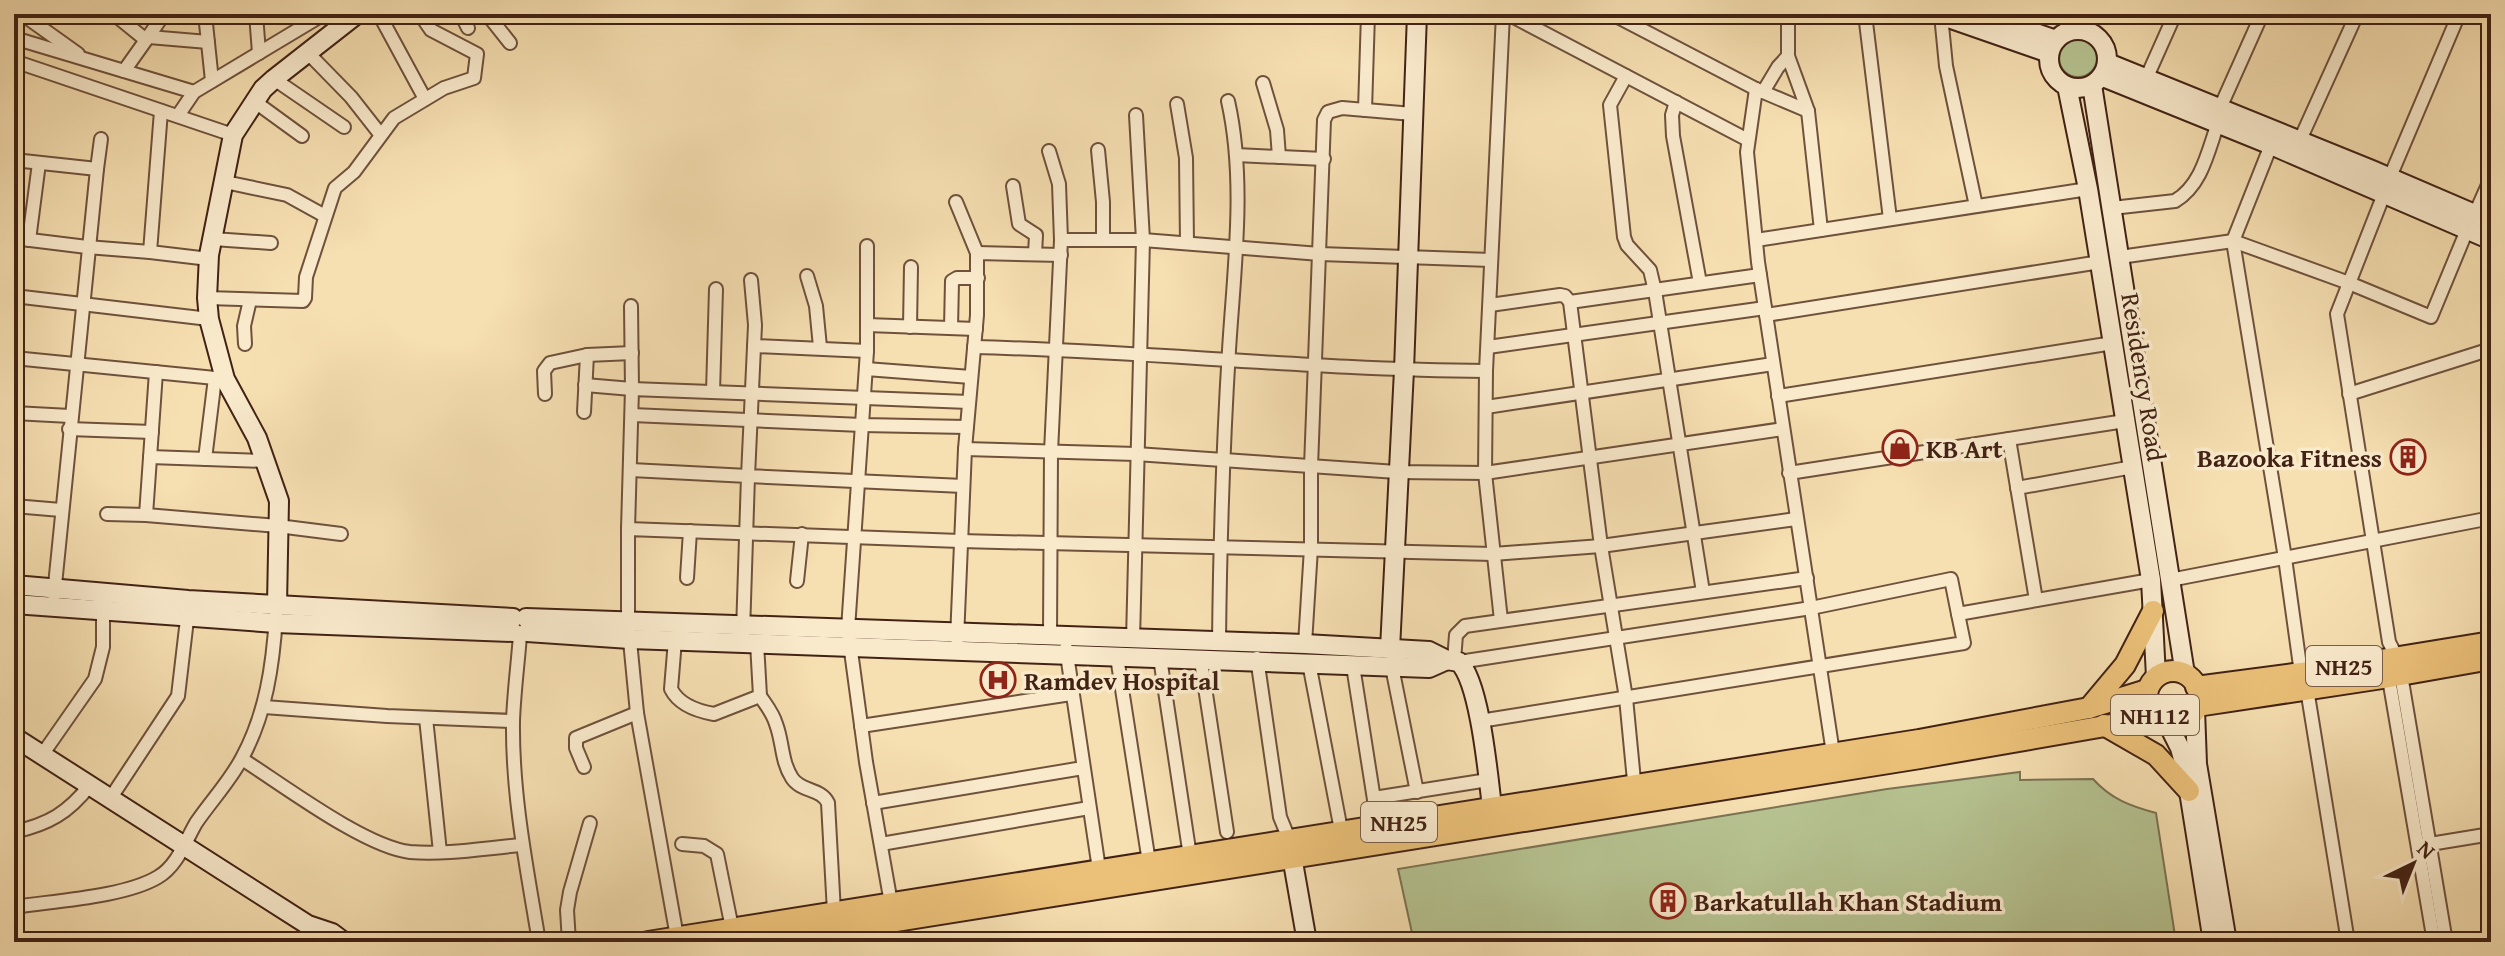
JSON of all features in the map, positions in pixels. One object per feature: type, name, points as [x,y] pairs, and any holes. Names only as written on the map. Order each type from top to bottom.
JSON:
[{"type":"main road","points":[[2089,708],[2125,665],[2153,611]]},
{"type":"main road","name":"NH25","points":[[2193,694],[2304,681],[2392,662],[2489,654]]},
{"type":"main road","name":"NH112","points":[[2170,671],[2193,694],[2180,722],[2162,719],[2148,705],[2152,684],[2170,671]]},
{"type":"main road","name":"NH25","points":[[648,942],[1099,869],[1190,856],[1284,848],[1341,830],[1492,807],[1635,794],[1833,753],[2089,708],[2152,684]]},
{"type":"main road","name":"NH25","points":[[764,942],[1284,848],[1635,794],[1920,758],[2104,725],[2162,719]]},
{"type":"main road","points":[[2104,725],[2156,755],[2189,791]]},
{"type":"street","points":[[22,14],[86,60]]},
{"type":"street","points":[[114,14],[148,38],[208,42]]},
{"type":"street","points":[[124,71],[164,14]]},
{"type":"street","points":[[205,14],[212,81]]},
{"type":"street","points":[[256,14],[259,53]]},
{"type":"street","points":[[179,114],[194,92],[322,14],[342,28]]},
{"type":"street","points":[[205,459],[220,378],[207,298],[209,259],[233,135],[254,101],[274,79],[357,14]]},
{"type":"street","points":[[379,14],[425,99]]},
{"type":"street","points":[[207,298],[303,301],[308,270],[332,193],[354,172],[394,118],[444,88],[474,78],[477,54],[431,30],[420,14]]},
{"type":"street","points":[[461,14],[468,28]]},
{"type":"street","points":[[487,14],[510,43]]},
{"type":"street","points":[[1365,110],[1368,14]]},
{"type":"street","points":[[1417,14],[1391,658],[1417,792]]},
{"type":"street","points":[[1501,620],[1485,473],[1486,371],[1505,14],[1748,140]]},
{"type":"street","points":[[1612,14],[1759,90],[1808,111]]},
{"type":"street","points":[[1788,14],[1788,56],[1808,111],[1821,230]]},
{"type":"street","points":[[1865,14],[1890,219]]},
{"type":"street","points":[[2073,14],[2057,42],[2052,73],[2067,86],[2075,89],[2101,75],[2146,79],[2271,145],[2478,222],[2491,240]]},
{"type":"street","points":[[2146,79],[2175,14]]},
{"type":"street","points":[[2112,208],[2175,201],[2184,196],[2197,180],[2219,116],[2262,14]]},
{"type":"street","points":[[2300,140],[2357,14]]},
{"type":"street","points":[[2446,942],[2424,845],[2392,662],[2337,314],[2459,14]]},
{"type":"street","points":[[1976,206],[1946,66],[1939,15],[2057,42],[2078,30],[2097,36],[2104,44],[2101,75]]},
{"type":"street","points":[[1987,15],[2057,42]]},
{"type":"street","points":[[14,38],[194,92]]},
{"type":"street","points":[[308,53],[351,97],[380,134]]},
{"type":"street","points":[[1788,56],[1759,90],[1747,152],[1765,312],[1833,753]]},
{"type":"street","points":[[14,61],[161,111],[179,114],[233,135]]},
{"type":"street","points":[[2101,75],[2300,140],[2387,186]]},
{"type":"street","name":"Residency Road","points":[[2101,75],[2112,208],[2160,580],[2153,611],[2152,684]]},
{"type":"street","points":[[1626,76],[1610,105],[1624,237],[1627,245],[1650,270],[1655,291],[1703,592]]},
{"type":"street","points":[[274,79],[344,127]]},
{"type":"street","points":[[1263,83],[1277,130],[1279,157]]},
{"type":"street","name":"Residency Road","points":[[2067,86],[2088,189],[2133,467],[2160,580],[2193,694],[2197,764],[2227,942]]},
{"type":"street","points":[[254,101],[302,136]]},
{"type":"street","points":[[1219,642],[1220,548],[1235,248],[1236,155],[1228,101]]},
{"type":"street","points":[[1676,102],[1672,115],[1673,136],[1700,283]]},
{"type":"street","points":[[1177,104],[1186,158],[1187,243]]},
{"type":"street","points":[[1305,644],[1311,548],[1311,467],[1324,120],[1328,112],[1342,108],[1413,114]]},
{"type":"street","points":[[150,252],[161,111]]},
{"type":"street","points":[[1133,640],[1143,240],[1136,115]]},
{"type":"street","points":[[53,597],[87,247],[101,139]]},
{"type":"street","points":[[2271,145],[2233,241],[2348,942]]},
{"type":"street","points":[[1098,150],[1103,239]]},
{"type":"street","points":[[1049,151],[1059,184],[1061,240],[1051,452],[1057,636],[1067,656],[1099,869]]},
{"type":"street","points":[[1236,155],[1324,159]]},
{"type":"street","points":[[14,160],[97,169]]},
{"type":"street","points":[[29,240],[39,163]]},
{"type":"street","points":[[2120,257],[2233,241],[2431,317],[2478,222],[2491,178]]},
{"type":"street","points":[[225,182],[287,195],[325,216]]},
{"type":"street","points":[[1013,186],[1019,224],[1036,235],[1035,254]]},
{"type":"street","points":[[1756,240],[2088,189]]},
{"type":"street","points":[[956,202],[977,253],[978,278],[965,449],[957,641]]},
{"type":"street","points":[[14,238],[209,259]]},
{"type":"street","points":[[213,239],[271,243]]},
{"type":"street","points":[[1061,240],[1143,240],[1320,254],[1491,260]]},
{"type":"street","points":[[867,246],[867,351],[848,639],[891,903]]},
{"type":"street","points":[[977,253],[1061,255]]},
{"type":"street","points":[[1488,347],[1765,312],[2100,262]]},
{"type":"street","points":[[910,327],[911,267]]},
{"type":"street","points":[[1570,302],[1760,275]]},
{"type":"street","points":[[807,276],[816,306],[820,347]]},
{"type":"street","points":[[951,328],[952,281],[957,278],[978,278]]},
{"type":"street","points":[[751,280],[755,325],[746,533],[748,637],[760,696],[776,721],[782,756],[792,779],[800,786],[823,795],[828,803],[834,912]]},
{"type":"street","points":[[713,392],[716,289]]},
{"type":"street","points":[[1490,305],[1560,295],[1570,302],[1601,546],[1626,698],[1635,794]]},
{"type":"street","points":[[14,296],[209,319]]},
{"type":"street","points":[[245,344],[244,326],[250,300]]},
{"type":"street","points":[[631,306],[629,630],[637,713],[677,937]]},
{"type":"street","points":[[867,325],[976,329]]},
{"type":"street","points":[[1778,396],[2113,343]]},
{"type":"street","points":[[754,346],[867,351]]},
{"type":"street","points":[[974,347],[1140,353],[1404,370],[1486,371]]},
{"type":"street","points":[[2349,394],[2491,349]]},
{"type":"street","points":[[545,394],[544,371],[550,363],[587,355],[632,353]]},
{"type":"street","points":[[584,412],[587,355]]},
{"type":"street","points":[[14,358],[220,378]]},
{"type":"street","points":[[1486,407],[1773,364]]},
{"type":"street","points":[[866,369],[971,377]]},
{"type":"street","points":[[146,515],[156,372]]},
{"type":"street","points":[[14,907],[138,887],[160,876],[181,853],[195,825],[242,759],[264,707],[276,614],[279,501],[257,438],[220,378]]},
{"type":"street","points":[[585,385],[969,402]]},
{"type":"street","points":[[14,413],[152,432]]},
{"type":"street","points":[[632,415],[967,427]]},
{"type":"street","points":[[1789,473],[2125,421]]},
{"type":"street","points":[[965,449],[1136,454],[1397,472],[1485,473],[1783,429]]},
{"type":"street","points":[[2009,439],[2036,600]]},
{"type":"street","points":[[150,457],[266,461]]},
{"type":"street","points":[[2017,488],[2133,467]]},
{"type":"street","points":[[631,470],[963,486]]},
{"type":"street","points":[[14,506],[61,510]]},
{"type":"street","points":[[107,514],[278,526],[341,534]]},
{"type":"street","points":[[1958,614],[2285,558],[2491,518]]},
{"type":"street","points":[[628,529],[960,541],[1493,554],[1601,546],[1796,519]]},
{"type":"street","points":[[687,578],[690,531]]},
{"type":"street","points":[[797,581],[802,534]]},
{"type":"street","points":[[1453,660],[1456,635],[1465,626],[1807,578]]},
{"type":"street","points":[[1453,660],[1811,608],[1951,579],[1964,643],[1480,721]]},
{"type":"street","points":[[14,585],[53,597],[103,602],[520,627],[748,637],[957,641],[1057,636],[1219,642],[1309,663],[1353,666],[1429,651],[1453,660],[1468,675],[1480,721],[1492,807]]},
{"type":"street","points":[[14,604],[53,597]]},
{"type":"street","points":[[42,755],[95,679],[103,647],[103,602]]},
{"type":"street","points":[[110,799],[178,696],[188,609]]},
{"type":"street","points":[[520,627],[513,721],[522,845],[539,942]]},
{"type":"street","points":[[629,630],[675,640],[748,637]]},
{"type":"street","points":[[675,640],[671,689],[677,700],[714,714],[760,696]]},
{"type":"street","points":[[957,641],[1067,656],[1201,661],[1305,644],[1391,658]]},
{"type":"street","points":[[1256,652],[1295,942]]},
{"type":"street","points":[[2489,654],[2491,683]]},
{"type":"street","points":[[1117,657],[1149,862]]},
{"type":"street","points":[[1160,658],[1190,856]]},
{"type":"street","points":[[1201,661],[1227,832]]},
{"type":"street","points":[[1309,663],[1341,830]]},
{"type":"street","points":[[1353,666],[1378,825]]},
{"type":"street","points":[[861,726],[1071,694]]},
{"type":"street","points":[[264,707],[513,721]]},
{"type":"street","points":[[584,767],[576,748],[576,738],[637,713]]},
{"type":"street","points":[[426,718],[440,852]]},
{"type":"street","points":[[2162,719],[2180,748],[2213,942]]},
{"type":"street","points":[[14,737],[308,925],[332,933],[344,942]]},
{"type":"street","points":[[242,759],[384,846],[407,851],[440,852],[522,845]]},
{"type":"street","points":[[873,803],[1083,768]]},
{"type":"street","points":[[1374,798],[1488,780]]},
{"type":"street","points":[[14,832],[57,818],[90,785]]},
{"type":"street","points":[[881,844],[1089,808]]},
{"type":"street","points":[[569,942],[567,910],[570,892],[590,823]]},
{"type":"street","points":[[2424,845],[2491,834]]},
{"type":"street","points":[[682,844],[704,846],[717,854],[732,928]]},
{"type":"street","points":[[2424,845],[2434,942]]},
{"type":"street","points":[[1284,848],[1307,942]]},
{"type":"street","points":[[308,925],[324,942]]},
{"type":"green space","points":[[2078,39],[2091,45],[2097,58],[2091,71],[2078,77],[2065,71],[2059,58],[2065,45]]},
{"type":"green space","points":[[2020,772],[2020,780],[2093,779],[2122,801],[2156,813],[2176,942],[1414,942],[1398,869],[1887,789]]},
{"type":"place","name":"KB Art","points":[[1900,448]]},
{"type":"place","name":"Bazooka Fitness","points":[[2408,457]]},
{"type":"place","name":"Ramdev Hospital","points":[[998,680]]},
{"type":"place","name":"Barkatullah Khan Stadium","points":[[1668,901]]}]
